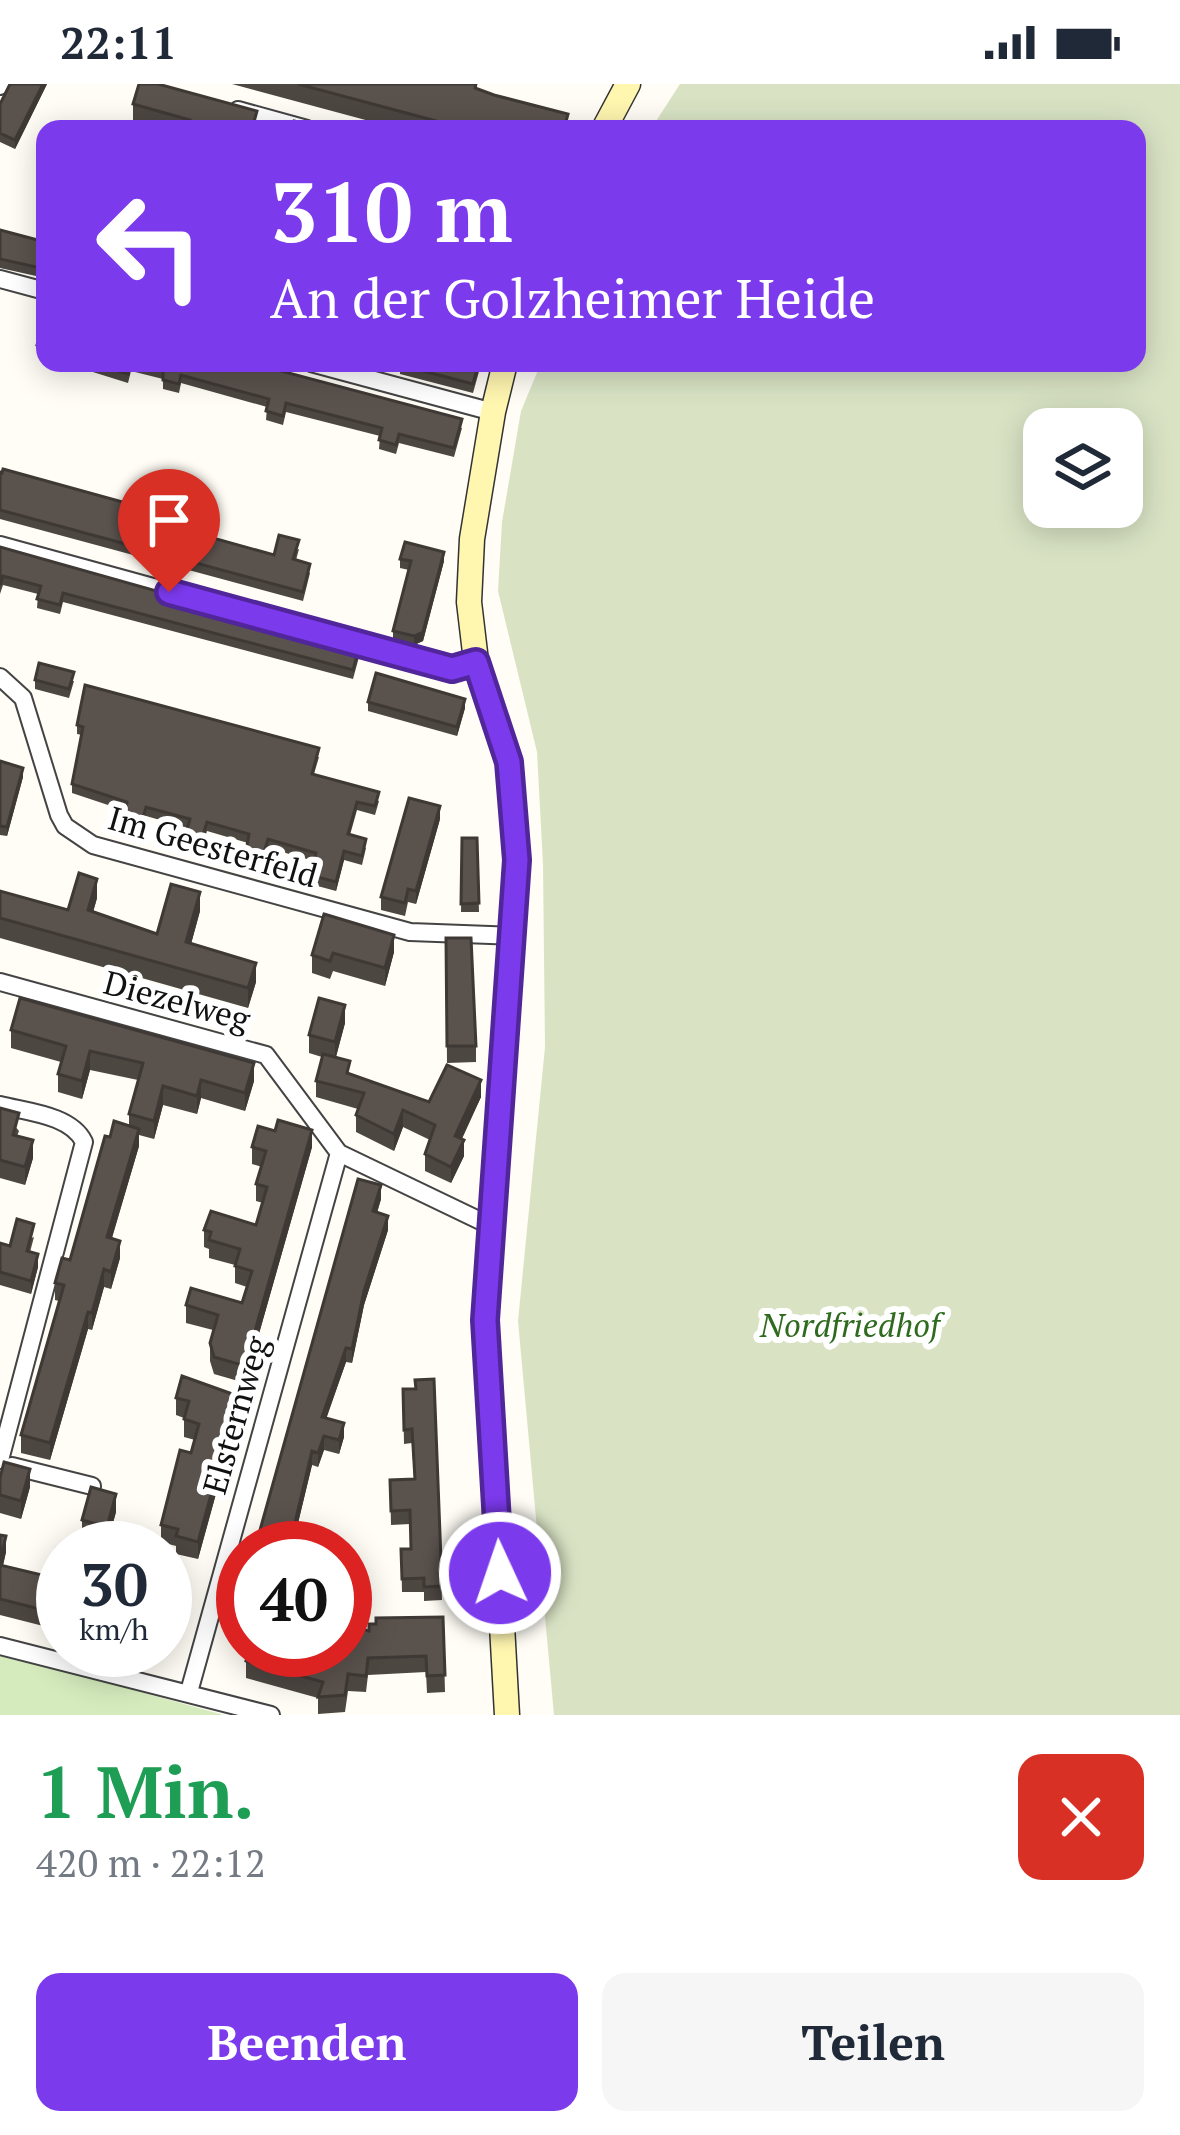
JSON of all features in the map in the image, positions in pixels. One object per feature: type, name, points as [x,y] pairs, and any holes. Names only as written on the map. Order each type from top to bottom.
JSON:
[{"type":"street","points":[[609,120],[628,84]]},
{"type":"street","points":[[224,106],[275,120]]},
{"type":"street","points":[[0,279],[36,289]]},
{"type":"street","points":[[344,372],[493,412]]},
{"type":"street","points":[[504,372],[472,539],[469,602],[476,662],[509,762],[517,860],[485,1320],[507,1715]]},
{"type":"street","points":[[0,545],[452,669],[476,662]]},
{"type":"street","name":"Im Geesterfeld","points":[[0,677],[23,698],[58,815],[93,845],[410,932],[514,936]]},
{"type":"street","name":"Diezelweg","points":[[0,982],[266,1055],[339,1153],[491,1226]]},
{"type":"street","points":[[0,1105],[63,1122],[78,1130],[84,1142],[0,1461],[92,1486]]},
{"type":"street","name":"Elsternweg","points":[[189,1692],[339,1153]]},
{"type":"street","points":[[0,1646],[271,1715]]},
{"type":"green space","name":"Nordfriedhof","points":[[680,84],[1180,84],[1180,1715],[554,1715],[518,1321],[545,1047],[543,864],[537,752],[498,591],[502,522],[521,411],[537,372],[1146,372],[1146,120],[657,120]]},
{"type":"green space","points":[[0,1653],[36,1663],[36,1677],[87,1677],[224,1715],[0,1715]]},
{"type":"building","points":[[10,84],[43,84],[15,140],[0,133],[0,104]]},
{"type":"building","points":[[139,84],[158,84],[257,111],[254,120],[190,120],[133,104]]},
{"type":"building","points":[[298,84],[476,84],[475,88],[494,95],[568,114],[566,120],[432,120]]},
{"type":"building","points":[[0,230],[36,240],[36,267],[0,259]]},
{"type":"building","points":[[163,372],[285,372],[462,419],[454,448],[399,434],[396,445],[379,440],[382,428],[286,403],[283,416],[266,411],[269,399],[181,375],[179,384],[163,380]]},
{"type":"building","points":[[427,372],[476,372],[473,384]]},
{"type":"building","points":[[3,469],[148,509],[145,519],[274,555],[279,535],[299,540],[293,559],[310,564],[303,592],[0,510]]},
{"type":"building","points":[[405,542],[444,552],[423,632],[414,636],[393,631],[411,561],[400,559]]},
{"type":"building","points":[[0,547],[359,648],[353,670],[63,593],[60,605],[37,599],[41,586],[3,576],[0,585]]},
{"type":"building","points":[[39,663],[74,672],[69,689],[35,680]]},
{"type":"building","points":[[376,673],[465,699],[457,727],[368,702]]},
{"type":"building","points":[[85,685],[319,748],[312,774],[379,792],[375,806],[357,802],[348,834],[366,839],[362,856],[344,851],[336,882],[310,875],[316,853],[268,839],[261,862],[245,857],[249,834],[207,822],[200,845],[184,840],[190,819],[146,807],[140,828],[124,823],[127,802],[72,784]]},
{"type":"building","points":[[0,761],[23,768],[7,827],[0,826]]},
{"type":"building","points":[[409,798],[440,806],[416,891],[408,889],[405,903],[381,897]]},
{"type":"building","points":[[462,838],[477,838],[479,903],[461,904]]},
{"type":"building","points":[[79,873],[97,879],[88,910],[157,934],[171,884],[200,892],[186,942],[256,963],[248,988],[0,918],[0,891],[68,910]]},
{"type":"building","points":[[324,914],[394,935],[385,968],[333,953],[330,961],[312,955]]},
{"type":"building","points":[[446,938],[471,938],[476,1046],[447,1046]]},
{"type":"building","points":[[20,998],[254,1063],[245,1093],[201,1080],[197,1096],[163,1086],[154,1121],[129,1114],[143,1063],[90,1051],[82,1081],[58,1074],[66,1046],[11,1030]]},
{"type":"building","points":[[319,998],[345,1005],[335,1042],[309,1035]]},
{"type":"building","points":[[323,1054],[350,1061],[347,1073],[429,1102],[447,1065],[481,1080],[455,1136],[464,1140],[451,1167],[425,1154],[435,1125],[403,1110],[394,1134],[356,1115],[364,1093],[316,1081]]},
{"type":"building","points":[[0,1108],[19,1113],[13,1135],[33,1140],[25,1167],[0,1160]]},
{"type":"building","points":[[278,1120],[312,1130],[245,1366],[214,1357],[210,1343],[218,1315],[186,1305],[191,1288],[242,1303],[252,1271],[235,1266],[240,1249],[209,1240],[211,1232],[204,1230],[211,1211],[256,1225],[267,1187],[256,1184],[266,1151],[252,1147],[258,1126],[275,1131]]},
{"type":"building","points":[[114,1121],[139,1129],[107,1237],[120,1241],[111,1272],[104,1269],[92,1313],[88,1312],[50,1443],[21,1435],[64,1285],[55,1283],[62,1258],[70,1260],[105,1136],[110,1137]]},
{"type":"building","points":[[358,1179],[381,1185],[373,1211],[388,1216],[352,1349],[346,1348],[322,1417],[344,1423],[339,1440],[324,1436],[318,1453],[312,1451],[295,1521],[263,1521]]},
{"type":"building","points":[[17,1219],[34,1224],[27,1251],[38,1254],[31,1281],[0,1272],[0,1243],[10,1246]]},
{"type":"building","points":[[182,1376],[238,1396],[198,1542],[192,1540],[192,1521],[162,1521],[180,1450],[191,1453],[199,1424],[184,1419],[189,1401],[176,1398]]},
{"type":"building","points":[[434,1379],[442,1586],[424,1587],[424,1578],[402,1579],[401,1549],[411,1549],[410,1510],[391,1511],[390,1480],[415,1479],[412,1429],[404,1430],[403,1389],[416,1389],[415,1380]]},
{"type":"building","points":[[4,1462],[30,1469],[21,1501],[0,1495]]},
{"type":"building","points":[[91,1487],[116,1494],[109,1521],[82,1520]]},
{"type":"building","points":[[0,1565],[36,1574],[36,1608],[0,1599]]},
{"type":"building","points":[[443,1617],[445,1675],[427,1676],[426,1656],[372,1658],[376,1618]]},
{"type":"building","points":[[305,1677],[348,1677],[345,1695],[318,1697],[323,1682]]},
{"type":"route","points":[[169,592],[452,669],[476,662],[509,762],[517,860],[485,1320],[500,1573]]}]
